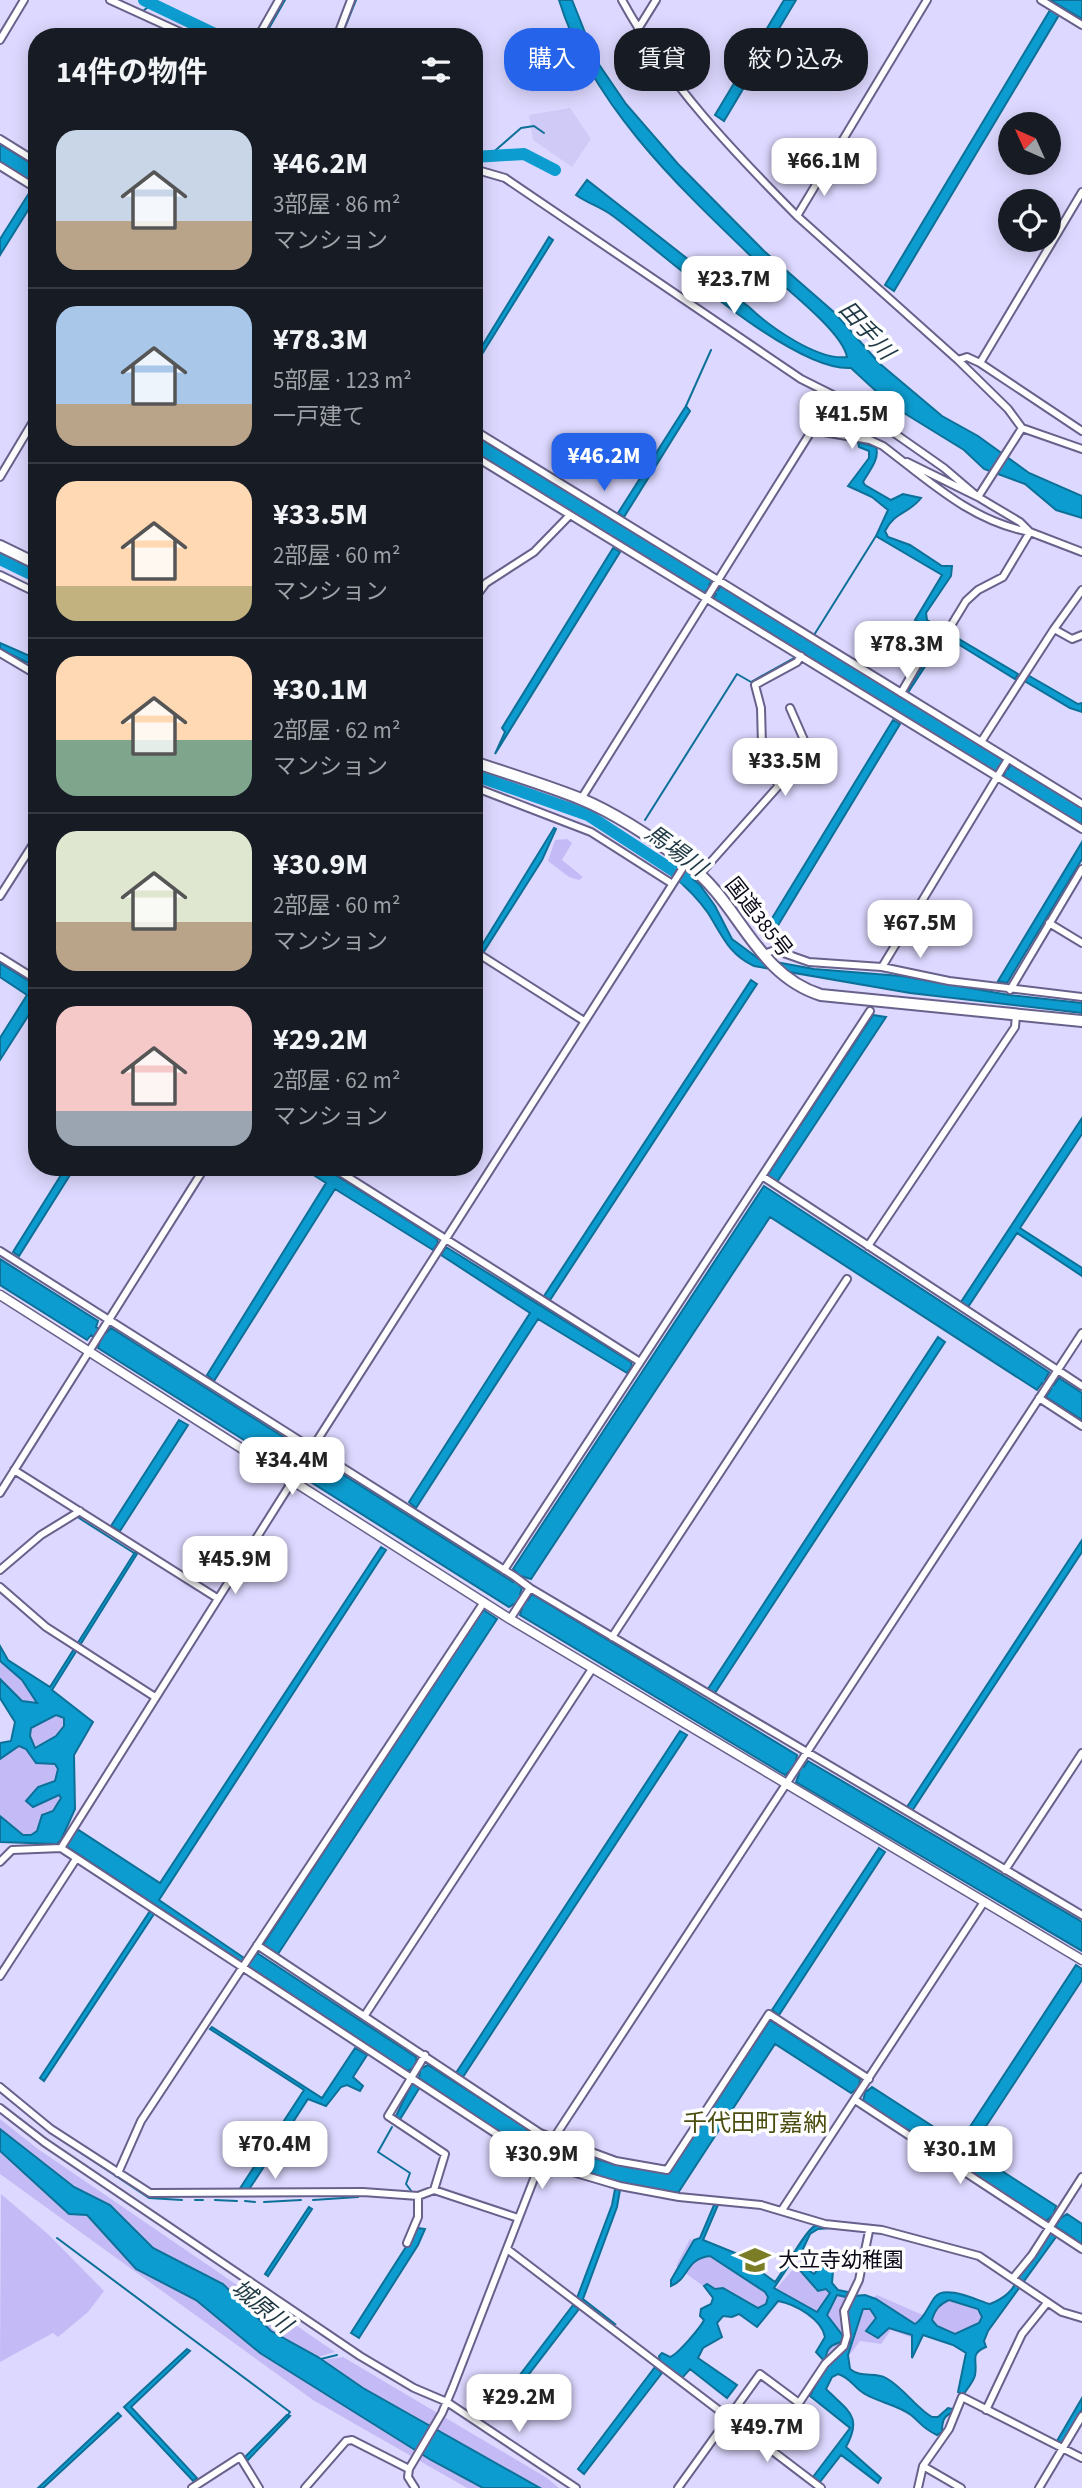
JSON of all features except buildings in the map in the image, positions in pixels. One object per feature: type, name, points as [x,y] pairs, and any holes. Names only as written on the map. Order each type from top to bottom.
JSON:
[{"type":"highway","points":[[0,546],[28,560]]},
{"type":"highway","name":"国道385号","points":[[483,765],[581,799],[611,814],[700,874],[762,955],[782,977],[799,989],[821,995],[1082,1021]]},
{"type":"street","points":[[0,40],[24,0]]},
{"type":"street","points":[[110,0],[171,28]]},
{"type":"street","points":[[263,28],[279,0]]},
{"type":"street","points":[[340,28],[351,0]]},
{"type":"street","points":[[622,0],[637,28]]},
{"type":"street","points":[[639,28],[656,0]]},
{"type":"street","points":[[797,216],[927,0]]},
{"type":"street","points":[[1041,0],[1082,25]]},
{"type":"street","points":[[681,91],[714,132],[797,216],[958,360],[1008,409],[1022,428],[1082,449]]},
{"type":"street","points":[[0,139],[28,156]]},
{"type":"street","points":[[0,166],[28,183]]},
{"type":"street","points":[[483,172],[505,178],[801,379],[857,407],[1031,532]]},
{"type":"street","points":[[980,363],[1082,192]]},
{"type":"street","points":[[958,360],[967,357],[980,363],[1082,430]]},
{"type":"street","points":[[980,494],[1022,428]]},
{"type":"street","points":[[0,477],[28,430]]},
{"type":"street","points":[[581,799],[812,430],[870,440],[902,460],[977,516],[1031,532],[1082,552]]},
{"type":"street","points":[[483,436],[712,589],[801,656],[1003,768],[1082,804]]},
{"type":"street","points":[[902,460],[980,494]]},
{"type":"street","points":[[483,462],[570,515],[901,693],[981,742],[1003,768],[1082,829]]},
{"type":"street","points":[[483,587],[534,552],[570,515]]},
{"type":"street","points":[[901,693],[934,636],[952,624],[972,596],[1003,577],[1031,532]]},
{"type":"street","points":[[0,575],[28,589]]},
{"type":"street","points":[[981,742],[1024,673],[1082,590]]},
{"type":"street","points":[[1055,629],[1072,639],[1082,635]]},
{"type":"street","points":[[0,653],[28,669]]},
{"type":"street","points":[[778,785],[762,746],[761,708],[755,685],[797,662],[801,656]]},
{"type":"street","points":[[700,874],[808,750],[790,708]]},
{"type":"street","points":[[882,967],[1003,768]]},
{"type":"street","points":[[483,790],[591,832],[672,882]]},
{"type":"street","points":[[0,896],[28,852]]},
{"type":"street","points":[[311,1450],[685,865]]},
{"type":"street","points":[[1010,990],[1082,869]]},
{"type":"street","points":[[1049,923],[1082,943]]},
{"type":"street","points":[[762,955],[775,950],[809,962],[882,967],[1010,990],[1082,997]]},
{"type":"street","points":[[0,957],[28,975]]},
{"type":"street","points":[[483,957],[584,1021]]},
{"type":"street","points":[[504,1570],[870,1011]]},
{"type":"street","points":[[868,1246],[1015,1027],[1016,1015]]},
{"type":"street","points":[[0,1493],[199,1176]]},
{"type":"street","points":[[345,1176],[640,1362]]},
{"type":"street","points":[[762,1176],[1082,1386]]},
{"type":"street","points":[[0,1251],[530,1588],[1082,1915]]},
{"type":"street","points":[[612,1637],[847,1279]]},
{"type":"street","points":[[0,1295],[510,1619],[1082,1960]]},
{"type":"street","points":[[415,2488],[408,2477],[411,2467],[447,2402],[545,2151],[1082,1333]]},
{"type":"street","points":[[1039,1398],[1082,1426]]},
{"type":"street","points":[[14,1470],[217,1598]]},
{"type":"street","points":[[61,1848],[293,1480]]},
{"type":"street","points":[[0,1570],[41,1535],[80,1511]]},
{"type":"street","points":[[0,1587],[77,1648],[155,1697]]},
{"type":"street","points":[[510,1619],[530,1588]]},
{"type":"street","points":[[118,2173],[141,2120],[484,1602]]},
{"type":"street","points":[[365,2015],[592,1669]]},
{"type":"street","points":[[1005,1870],[1082,1753]]},
{"type":"street","points":[[0,1862],[12,1850],[61,1848],[246,1964],[410,2078],[539,2162],[663,2195],[761,2205],[825,2224],[869,2231],[882,2230],[979,2256],[1047,2303],[1082,2318]]},
{"type":"street","points":[[0,1976],[76,1858]]},
{"type":"street","points":[[782,2210],[984,1902]]},
{"type":"street","points":[[257,1945],[552,2140],[616,2161],[667,2169],[769,2014],[869,2079]]},
{"type":"street","points":[[425,2056],[387,2116],[445,2154],[434,2190]]},
{"type":"street","points":[[0,2087],[51,2129],[150,2193],[162,2196],[363,2192],[418,2196],[434,2190],[518,2218]]},
{"type":"street","points":[[855,2100],[1082,2249]]},
{"type":"street","points":[[0,2108],[44,2142],[360,2356],[414,2388],[447,2402],[576,2488]]},
{"type":"street","points":[[1017,2282],[1082,2177]]},
{"type":"street","points":[[407,2243],[418,2217],[418,2196]]},
{"type":"street","points":[[678,2488],[760,2374],[799,2403],[827,2362],[844,2346],[847,2336],[844,2311],[859,2280],[869,2231]]},
{"type":"street","points":[[507,2249],[821,2488]]},
{"type":"street","points":[[986,2410],[1022,2334],[1047,2303]]},
{"type":"street","points":[[918,2488],[923,2466],[948,2429],[962,2397],[1082,2458]]},
{"type":"street","points":[[1039,2488],[1082,2416]]},
{"type":"street","points":[[305,2488],[346,2441],[352,2440],[411,2467]]},
{"type":"street","points":[[192,2488],[240,2457],[259,2488]]},
{"type":"street","points":[[923,2466],[961,2488]]},
{"type":"shaded area","points":[[570,108],[591,139],[572,167],[533,140],[529,115]]},
{"type":"shaded area","points":[[567,839],[572,843],[562,860],[583,877],[579,880],[569,877],[548,861],[555,840]]},
{"type":"shaded area","points":[[0,1655],[83,1723],[64,1748],[68,1805],[51,1835],[23,1840],[0,1828],[0,1753],[19,1741],[27,1718],[0,1687]]},
{"type":"shaded area","points":[[0,2119],[38,2149],[335,2352],[318,2357],[271,2331],[223,2284],[153,2248],[110,2205],[74,2187],[0,2129]]},
{"type":"shaded area","points":[[0,2151],[69,2214],[86,2215],[136,2269],[196,2300],[260,2353],[431,2460],[483,2488],[467,2488],[313,2400],[0,2174]]},
{"type":"shaded area","points":[[1,2194],[49,2235],[104,2291],[88,2312],[58,2337],[53,2333],[0,2362]]},
{"type":"shaded area","points":[[690,2239],[776,2289],[795,2267],[818,2288],[828,2284],[862,2305],[877,2295],[925,2316],[946,2296],[997,2311],[973,2352],[922,2331],[916,2339],[891,2330],[881,2344],[860,2341],[842,2365],[818,2347],[833,2331],[785,2296],[757,2326],[676,2266]]},
{"type":"shaded area","points":[[343,2357],[547,2478],[559,2488],[540,2488],[363,2388],[322,2360]]},
{"type":"water","points":[[559,0],[572,0],[583,28],[570,28]]},
{"type":"water","points":[[784,0],[796,0],[779,28],[767,28]]},
{"type":"water","points":[[1050,0],[1082,0],[1082,19]]},
{"type":"water","points":[[1050,10],[1059,15],[1001,112],[998,112],[998,117],[894,291],[885,285]]},
{"type":"water","points":[[600,66],[614,86],[614,91],[617,91],[678,164],[764,251],[835,313],[879,363],[942,416],[978,436],[1029,473],[1082,496],[1082,518],[1056,510],[1025,484],[984,469],[964,450],[891,405],[851,368],[826,364],[796,351],[763,331],[613,216],[576,195],[587,180],[782,333],[822,354],[847,357],[843,346],[822,321],[698,205],[641,143],[600,86]]},
{"type":"water","points":[[729,91],[742,91],[724,121],[715,115]]},
{"type":"water","points":[[0,144],[28,161],[28,180],[0,163]]},
{"type":"water","points":[[28,195],[28,210],[0,255],[0,239]]},
{"type":"water","points":[[549,237],[553,240],[483,353],[483,344]]},
{"type":"water","points":[[686,406],[690,411],[624,517],[618,513]]},
{"type":"water","points":[[813,421],[843,424],[854,434],[834,431]]},
{"type":"water","points":[[483,440],[712,580],[709,585],[718,590],[721,586],[1003,759],[1001,764],[1008,769],[1011,764],[1082,807],[1082,826],[1003,777],[1005,773],[998,768],[995,773],[713,599],[716,594],[708,589],[704,593],[483,458]]},
{"type":"water","points":[[858,442],[876,447],[877,451],[873,465],[863,482],[865,485],[891,500],[903,494],[921,498],[888,525],[885,531],[888,537],[910,545],[942,566],[952,566],[951,576],[926,613],[927,620],[936,625],[933,631],[915,620],[942,575],[876,536],[888,510],[872,497],[848,486],[869,458],[869,451],[859,447]]},
{"type":"water","points":[[613,548],[620,552],[495,754],[505,732],[502,728]]},
{"type":"water","points":[[944,632],[1018,674],[1015,679],[945,636],[909,691],[907,690]]},
{"type":"water","points":[[0,643],[28,655],[28,662],[26,662],[0,649]]},
{"type":"water","points":[[1026,674],[1078,704],[1082,703],[1082,712],[1070,708],[1023,680]]},
{"type":"water","points":[[893,720],[900,724],[774,932],[766,928]]},
{"type":"water","points":[[554,828],[556,829],[542,860],[483,953],[483,943]]},
{"type":"water","points":[[1082,842],[1082,859],[1007,983],[998,981]]},
{"type":"water","points":[[676,865],[700,885],[715,906],[732,939],[759,959],[814,969],[901,976],[1009,995],[1082,1003],[1082,1013],[910,993],[754,966],[732,950],[708,913],[670,873]]},
{"type":"water","points":[[0,963],[28,980],[28,1016],[0,1060],[0,1038],[27,995],[0,977]]},
{"type":"water","points":[[751,980],[757,984],[550,1300],[544,1296]]},
{"type":"water","points":[[873,1015],[886,1017],[777,1182],[767,1176]]},
{"type":"water","points":[[1082,1118],[1082,1134],[1020,1228],[1082,1268],[1082,1276],[1017,1233],[968,1307],[961,1302]]},
{"type":"water","points":[[60,1176],[69,1176],[19,1256],[13,1252]]},
{"type":"water","points":[[315,1176],[337,1176],[437,1239],[438,1243],[433,1250],[335,1189],[214,1381],[207,1375],[326,1183]]},
{"type":"water","points":[[764,1186],[1049,1372],[1045,1380],[1054,1385],[1059,1378],[1082,1393],[1082,1420],[1046,1397],[1051,1389],[1042,1383],[1037,1390],[770,1217],[531,1579],[521,1576],[517,1583],[522,1588],[520,1594],[528,1600],[532,1594],[797,1755],[796,1762],[804,1767],[808,1761],[1082,1922],[1082,1951],[796,1782],[799,1774],[791,1770],[785,1775],[520,1615],[522,1609],[514,1604],[509,1607],[98,1348],[100,1341],[91,1335],[87,1340],[0,1285],[0,1259],[98,1321],[96,1327],[106,1333],[111,1328],[513,1582],[518,1574],[513,1569]]},
{"type":"water","points":[[446,1247],[631,1362],[632,1366],[627,1373],[538,1319],[416,1508],[409,1502],[530,1313],[441,1255]]},
{"type":"water","points":[[938,1337],[945,1342],[715,1693],[708,1689]]},
{"type":"water","points":[[179,1420],[188,1425],[120,1531],[111,1526]]},
{"type":"water","points":[[1082,1540],[1082,1552],[912,1811],[907,1807]]},
{"type":"water","points":[[381,1547],[386,1550],[159,1900],[250,1962],[257,1953],[416,2057],[417,2064],[422,2068],[428,2065],[544,2139],[543,2148],[550,2152],[557,2147],[613,2164],[669,2173],[770,2020],[860,2079],[859,2087],[867,2091],[872,2087],[1056,2206],[1054,2213],[1061,2218],[1067,2214],[1082,2224],[1082,2244],[1055,2226],[1059,2221],[1052,2216],[1046,2221],[863,2101],[865,2093],[857,2089],[851,2093],[775,2044],[678,2193],[619,2182],[548,2162],[548,2155],[541,2150],[534,2155],[419,2078],[420,2071],[414,2068],[407,2071],[66,1846],[77,1829],[160,1883]]},
{"type":"water","points":[[135,1552],[137,1554],[52,1690],[93,1722],[74,1755],[75,1809],[61,1840],[57,1844],[0,1842],[0,1816],[23,1835],[31,1835],[37,1831],[42,1815],[53,1811],[61,1798],[59,1795],[33,1807],[26,1801],[38,1787],[55,1781],[58,1769],[55,1764],[36,1763],[26,1749],[19,1746],[0,1759],[0,1743],[11,1741],[15,1722],[0,1698],[0,1679],[22,1701],[37,1703],[22,1680],[0,1661],[0,1646],[8,1660],[50,1687]],"holes":[[[56,1715],[64,1718],[64,1726],[56,1736],[35,1748],[30,1736],[31,1728]]]},
{"type":"water","points":[[482,1609],[497,1619],[278,1954],[263,1945]]},
{"type":"water","points":[[680,1731],[687,1735],[463,2077],[456,2073]]},
{"type":"water","points":[[879,1848],[885,1852],[779,2015],[772,2010]]},
{"type":"water","points":[[150,1911],[154,1914],[44,2081],[40,2078]]},
{"type":"water","points":[[1076,1965],[1082,1969],[1082,1980],[975,2143],[964,2136]]},
{"type":"water","points":[[212,2027],[322,2098],[355,2048],[367,2055],[353,2077],[363,2086],[360,2091],[347,2085],[341,2087],[326,2106],[308,2099],[248,2191],[239,2190],[304,2090],[210,2029]]},
{"type":"water","points":[[412,2083],[420,2087],[399,2121],[395,2118]]},
{"type":"water","points":[[0,2129],[74,2187],[110,2205],[153,2248],[223,2284],[271,2331],[318,2357],[363,2388],[540,2488],[483,2488],[431,2460],[260,2353],[196,2300],[136,2269],[87,2215],[69,2214],[0,2151]]},
{"type":"water","points":[[615,2189],[620,2190],[617,2207],[583,2299],[615,2324],[613,2325],[577,2298],[612,2205]]},
{"type":"water","points":[[714,2205],[718,2205],[703,2240],[735,2253],[775,2282],[811,2229],[815,2226],[832,2228],[818,2229],[810,2234],[802,2251],[796,2255],[774,2288],[817,2312],[830,2293],[826,2289],[818,2291],[798,2268],[802,2266],[814,2274],[820,2267],[827,2266],[833,2271],[832,2283],[838,2290],[848,2292],[846,2297],[837,2295],[827,2315],[843,2336],[841,2342],[828,2351],[826,2357],[831,2362],[850,2343],[847,2314],[854,2296],[865,2295],[876,2299],[915,2324],[940,2293],[954,2293],[990,2304],[1012,2289],[1048,2235],[1051,2233],[1056,2237],[988,2331],[984,2341],[986,2347],[976,2355],[974,2377],[963,2395],[958,2392],[966,2353],[953,2345],[923,2335],[912,2358],[912,2335],[889,2328],[878,2338],[866,2331],[876,2318],[870,2309],[863,2309],[848,2355],[850,2369],[859,2374],[886,2378],[932,2417],[938,2417],[948,2408],[953,2409],[944,2420],[942,2432],[937,2435],[911,2415],[865,2394],[842,2376],[838,2374],[832,2377],[826,2389],[846,2409],[853,2421],[851,2437],[846,2447],[881,2478],[878,2483],[841,2455],[820,2482],[813,2477],[850,2428],[810,2396],[827,2364],[816,2352],[825,2337],[819,2324],[800,2309],[778,2301],[757,2327],[739,2314],[732,2317],[723,2316],[717,2323],[722,2337],[703,2348],[698,2358],[737,2385],[727,2398],[690,2369],[682,2378],[660,2362],[659,2356],[662,2353],[670,2357],[673,2355],[702,2324],[704,2320],[700,2316],[701,2309],[711,2304],[713,2298],[704,2286],[707,2284],[715,2289],[723,2288],[758,2308],[766,2304],[768,2297],[765,2292],[710,2256],[696,2261],[677,2283],[671,2286],[671,2280],[694,2240],[700,2238]],"holes":[[[949,2300],[978,2309],[982,2317],[979,2323],[955,2334],[937,2326],[932,2320],[938,2307]]]},
{"type":"water","points":[[309,2207],[312,2209],[268,2276],[265,2274]]},
{"type":"water","points":[[418,2228],[425,2229],[418,2245],[359,2338],[351,2333]]},
{"type":"water","points":[[573,2305],[579,2309],[499,2413],[494,2409]]},
{"type":"water","points":[[187,2349],[190,2351],[131,2407],[197,2478],[193,2481],[124,2407]]},
{"type":"water","points":[[655,2367],[662,2373],[584,2474],[578,2469]]},
{"type":"water","points":[[1082,2398],[1082,2409],[1062,2443],[1057,2441]]},
{"type":"water","points":[[118,2413],[121,2416],[43,2488],[38,2488]]},
{"type":"water","points":[[287,2415],[290,2416],[247,2461],[245,2457]]},
{"type":"waterway","points":[[144,0],[202,28]]},
{"type":"waterway","points":[[269,28],[285,0]]},
{"type":"waterway","points":[[345,28],[356,0]]},
{"type":"waterway","points":[[143,11],[152,4]]},
{"type":"waterway","points":[[489,156],[521,128],[534,126],[544,133]]},
{"type":"waterway","points":[[483,156],[524,154],[555,170]]},
{"type":"waterway","points":[[686,406],[711,350]]},
{"type":"waterway","points":[[814,635],[876,536]]},
{"type":"waterway","name":"馬場川","points":[[0,559],[28,573]]},
{"type":"waterway","points":[[645,820],[737,674],[751,682],[794,658]]},
{"type":"waterway","name":"馬場川","points":[[483,778],[588,815],[686,879]]},
{"type":"waterway","points":[[36,1534],[71,1512]]},
{"type":"waterway","points":[[79,1518],[134,1553]]},
{"type":"waterway","points":[[0,2092],[40,2124]]},
{"type":"waterway","points":[[392,2127],[378,2152],[410,2173],[406,2184],[412,2192]]},
{"type":"waterway","points":[[50,2132],[149,2198],[182,2200]]},
{"type":"waterway","points":[[313,2200],[358,2197]]},
{"type":"waterway","points":[[195,2200],[203,2200]]},
{"type":"waterway","points":[[215,2200],[237,2201]]},
{"type":"waterway","points":[[264,2202],[301,2200]]},
{"type":"waterway","points":[[245,2201],[255,2202]]},
{"type":"waterway","points":[[57,2238],[290,2412],[288,2415]]},
{"type":"waterway","points":[[321,2359],[337,2355]]},
{"type":"place","name":"大立寺幼稚園","points":[[755,2260]]},
{"type":"district","name":"千代田町嘉納","points":[[755,2123]]},
{"type":"water label","name":"田手川","points":[[867,330]]},
{"type":"water label","name":"城原川","points":[[262,2306]]}]
